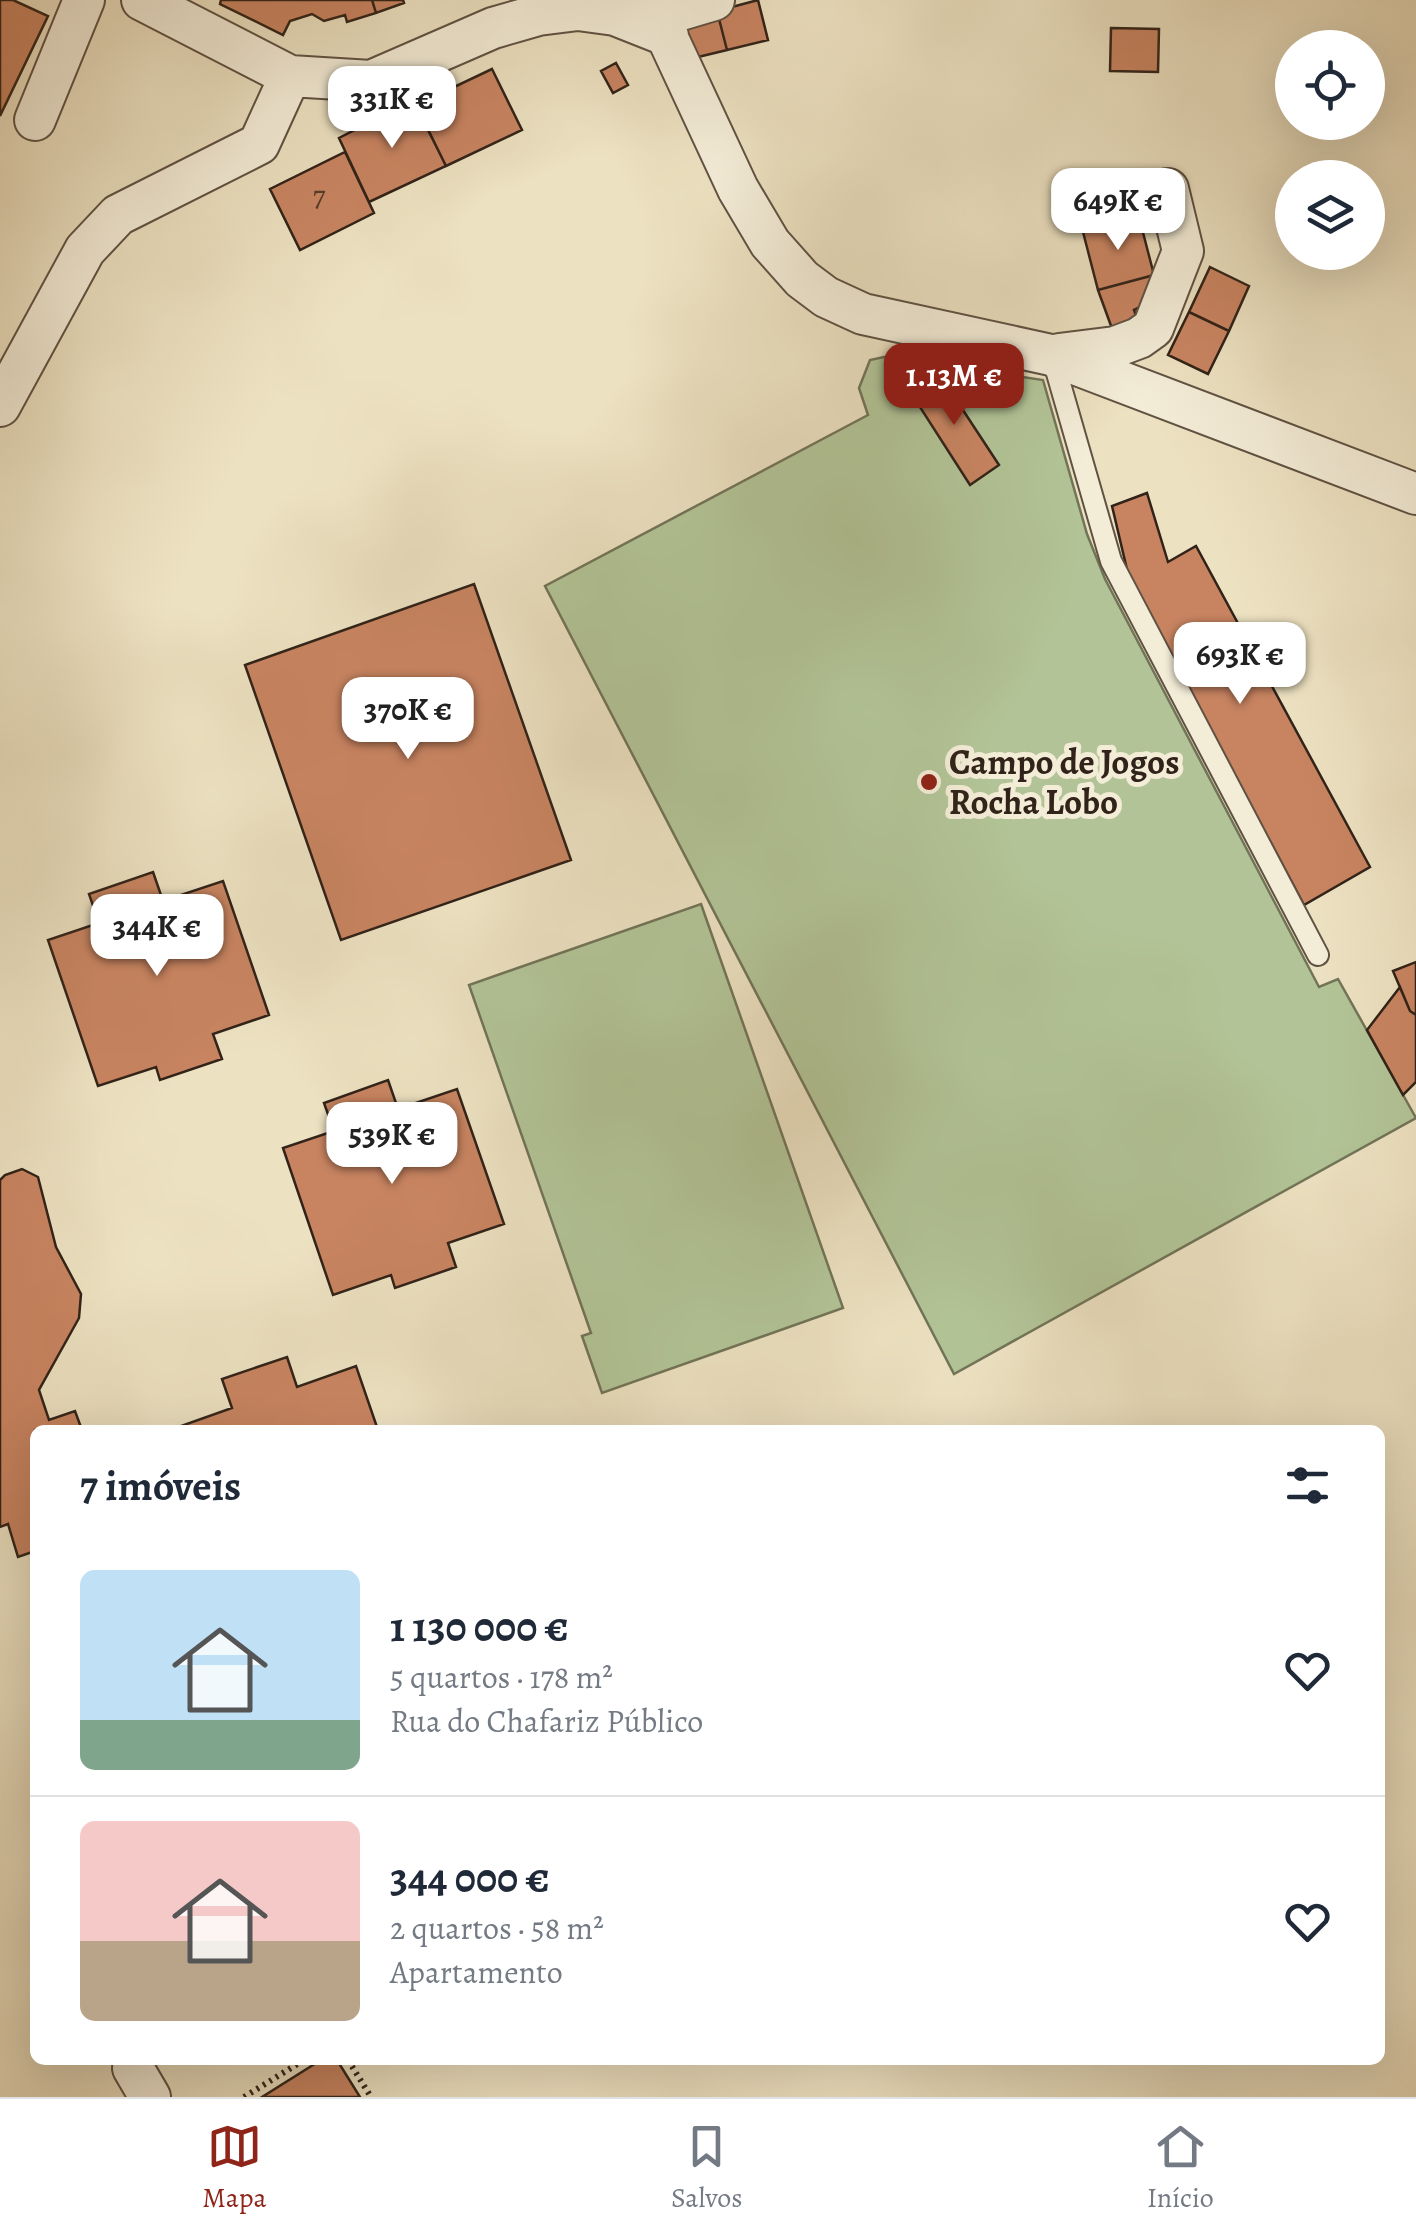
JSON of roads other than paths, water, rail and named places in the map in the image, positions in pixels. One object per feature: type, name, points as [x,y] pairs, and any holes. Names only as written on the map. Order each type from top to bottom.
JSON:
[{"type":"street","points":[[34,120],[84,0]]},
{"type":"street","points":[[142,0],[290,76],[371,82],[493,28],[538,15],[578,10],[659,18],[714,0]]},
{"type":"street","points":[[493,28],[524,0]]},
{"type":"street","points":[[659,18],[738,190],[770,243],[802,279],[826,297],[862,314],[1051,355],[1416,494]]},
{"type":"street","points":[[0,406],[84,250],[118,216],[258,144],[290,76]]},
{"type":"street","points":[[1051,355],[1115,346],[1154,328],[1184,251],[1168,190]]},
{"type":"lane","points":[[1051,355],[1112,561],[1318,954]]},
{"type":"place","name":"Campo de Jogos Rocha Lobo","points":[[929,782]]}]
